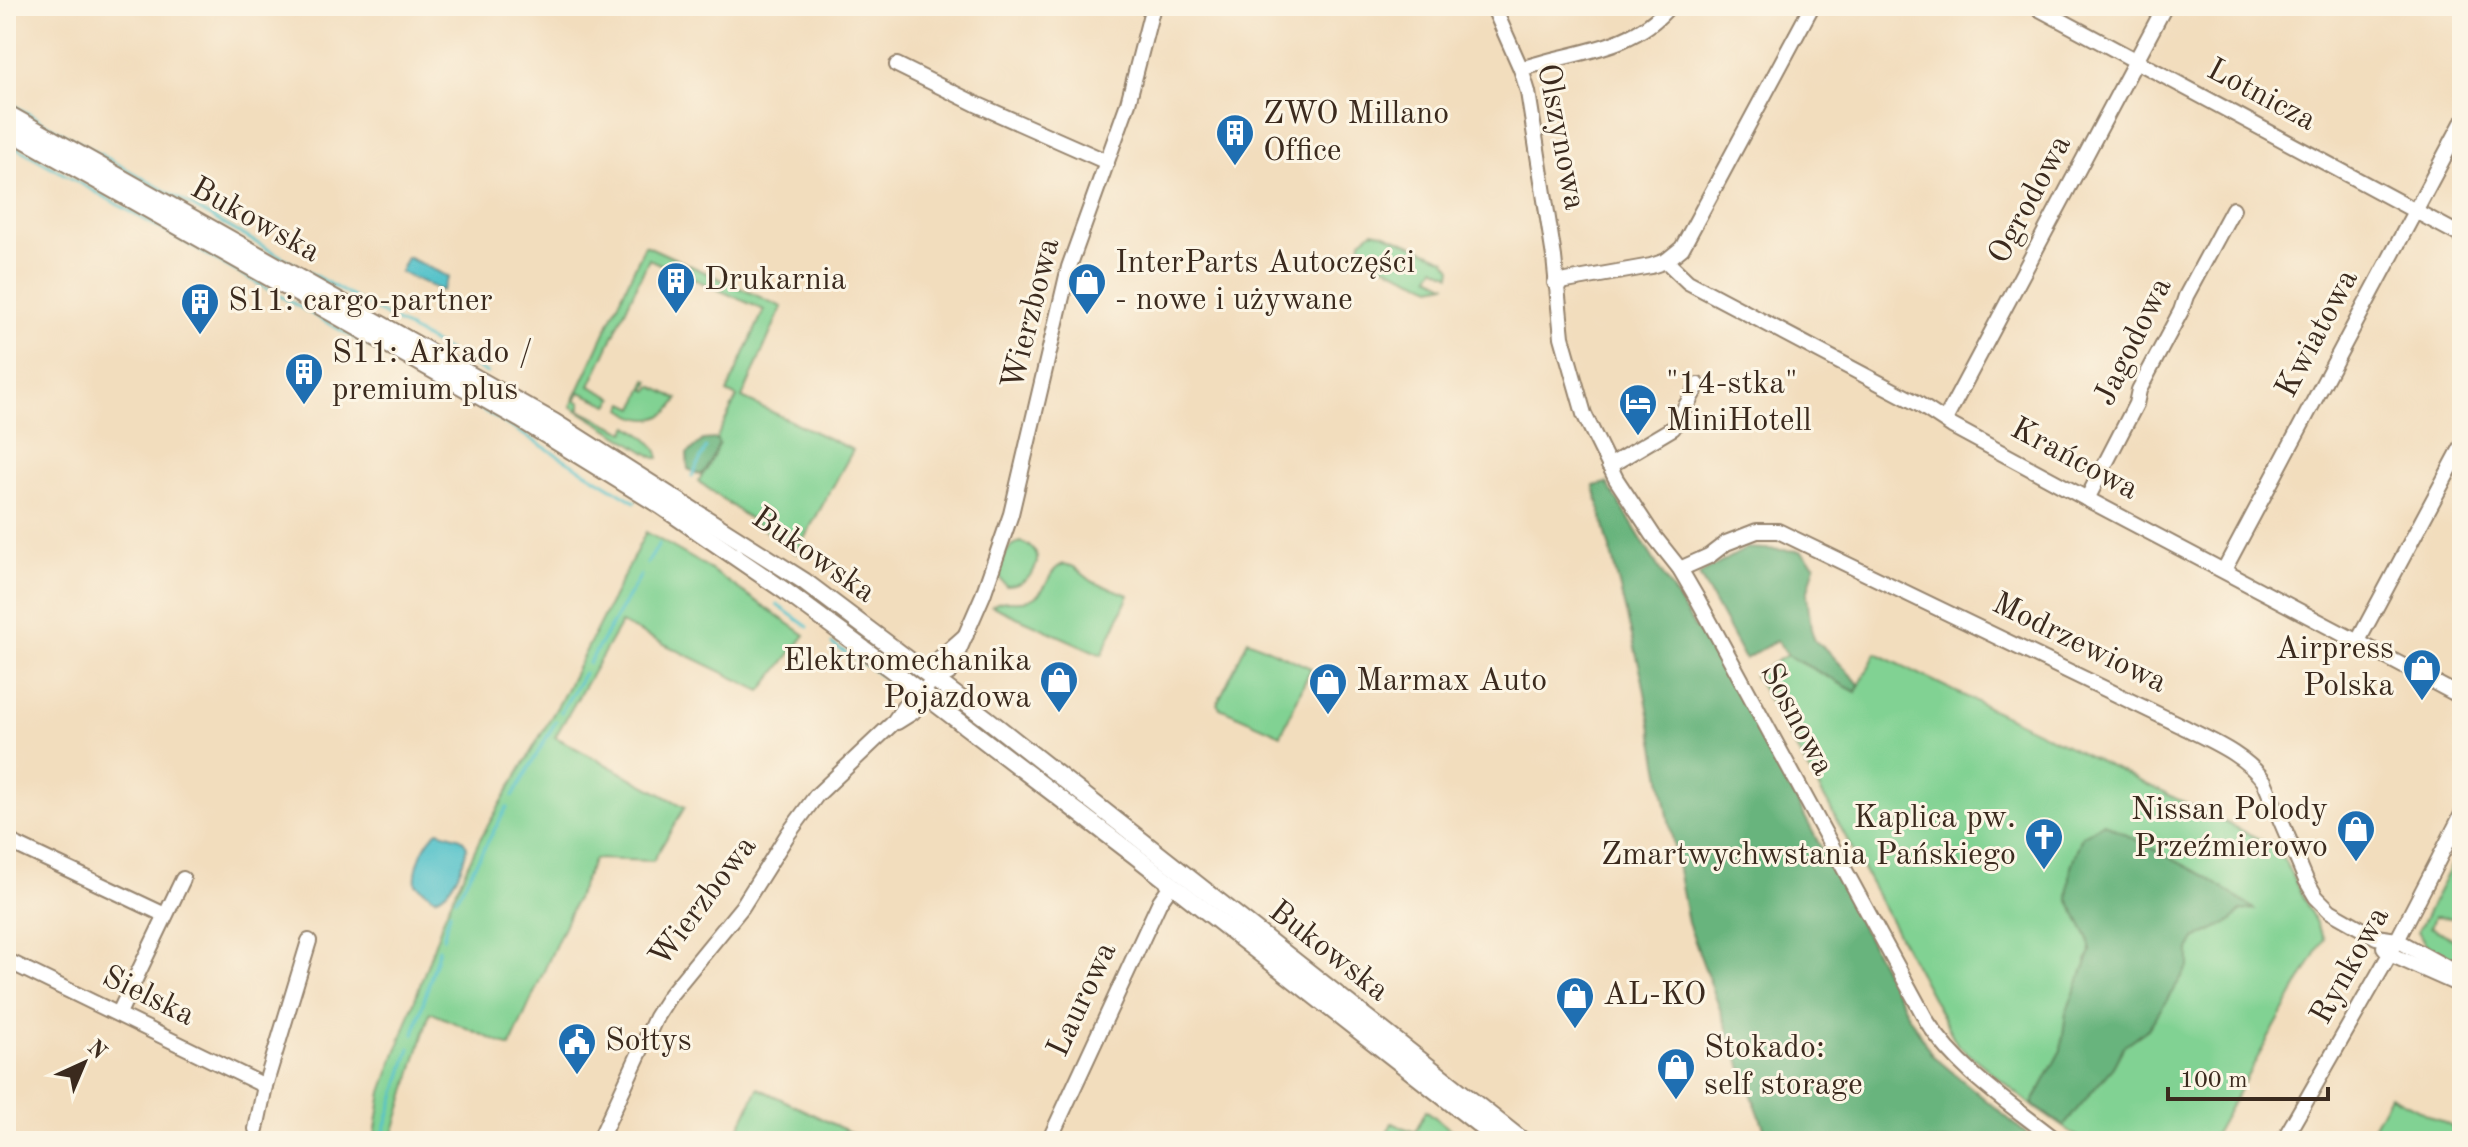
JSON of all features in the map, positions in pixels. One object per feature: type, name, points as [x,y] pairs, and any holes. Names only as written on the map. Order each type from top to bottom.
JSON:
[{"type":"main road","name":"Bukowska","points":[[6,113],[554,422],[792,573],[910,659],[1523,1141]]},
{"type":"main road","name":"Bukowska","points":[[6,129],[570,448],[661,506],[785,591],[922,693],[1500,1141]]},
{"type":"street","name":"Wierzbowa","points":[[934,678],[949,673],[983,595],[1011,514],[1069,267],[1128,103],[1153,6]]},
{"type":"street","name":"Olszynowa","points":[[1493,6],[1528,92],[1555,283]]},
{"type":"street","points":[[1521,69],[1619,42],[1658,20],[1669,6]]},
{"type":"street","points":[[1555,283],[1642,268],[1666,261],[1682,248],[1812,6]]},
{"type":"street","name":"Lotnicza","points":[[2034,6],[2462,236]]},
{"type":"street","name":"Ogrodowa","points":[[1945,420],[2165,6]]},
{"type":"street","points":[[897,65],[1107,162]]},
{"type":"street","name":"Kwiatowa","points":[[2224,570],[2462,123]]},
{"type":"street","name":"Jagodowa","points":[[2087,499],[2186,296],[2233,209]]},
{"type":"street","name":"Krańcowa","points":[[1666,261],[1688,282],[2087,499],[2462,697]]},
{"type":"street","name":"Sosnowa","points":[[1555,283],[1566,356],[1584,414],[1609,466],[1653,535],[1680,569],[1934,1033],[1959,1062],[2057,1141]]},
{"type":"street","points":[[1609,466],[1673,428],[1698,385]]},
{"type":"street","points":[[2358,641],[2462,446]]},
{"type":"street","name":"Modrzewiowa","points":[[1680,569],[1709,556],[1726,543],[1757,531],[1778,531],[2182,726],[2254,768],[2264,781],[2316,897],[2344,921],[2376,937],[2397,940]]},
{"type":"street","name":"Wierzbowa","points":[[599,1141],[656,1017],[670,995],[742,907],[808,807],[893,723],[913,712],[934,678],[941,657],[966,635]]},
{"type":"street","points":[[910,659],[922,661],[941,657]]},
{"type":"street","name":"Rynkowa","points":[[2283,1141],[2390,954],[2462,814]]},
{"type":"street","points":[[6,840],[165,915]]},
{"type":"street","points":[[119,1013],[183,879]]},
{"type":"street","name":"Laurowa","points":[[1049,1141],[1160,901],[1172,884]]},
{"type":"street","name":"Modrzewiowa","points":[[2376,937],[2390,954]]},
{"type":"street","points":[[2397,940],[2462,976]]},
{"type":"street","points":[[256,1129],[265,1086],[309,941]]},
{"type":"street","points":[[2390,954],[2462,986]]},
{"type":"street","name":"Sielska","points":[[6,960],[265,1086]]},
{"type":"green space","points":[[1373,231],[1445,259],[1452,268],[1451,275],[1435,267],[1430,276],[1446,284],[1432,287],[1366,258],[1360,249],[1361,240]]},
{"type":"green space","points":[[645,245],[782,307],[742,398],[853,450],[796,553],[698,481],[719,444],[716,439],[737,397],[727,392],[764,310],[649,259],[590,386],[614,398],[609,405],[580,392],[576,400],[581,403],[579,410],[625,432],[629,426],[638,432],[651,443],[659,458],[571,406]]},
{"type":"green space","points":[[647,380],[650,381],[646,390],[649,391],[652,386],[678,399],[667,413],[653,419],[637,417],[622,409],[625,403],[635,408]]},
{"type":"green space","points":[[716,439],[719,444],[707,469],[700,475],[688,469],[687,454],[703,440]]},
{"type":"green space","points":[[1607,483],[1694,626],[1727,667],[1906,1011],[1932,1055],[2035,1141],[1769,1141],[1688,923],[1642,676],[1594,486]]},
{"type":"green space","points":[[646,532],[704,565],[805,635],[761,691],[621,623],[555,737],[685,807],[653,861],[594,859],[510,1047],[430,1012],[391,1141],[374,1141],[382,1092],[446,912],[480,839],[560,702]]},
{"type":"green space","points":[[1020,542],[1036,553],[1035,568],[1024,581],[1006,586],[997,574],[1007,551]]},
{"type":"green space","points":[[1747,548],[1801,551],[1815,565],[1807,594],[1811,629],[1815,641],[1859,684],[1856,692],[1787,655],[1777,640],[1745,659],[1699,575]]},
{"type":"green space","points":[[1064,564],[1074,567],[1093,582],[1129,595],[1102,655],[992,606],[1030,600],[1043,589],[1055,570]]},
{"type":"green space","points":[[1248,640],[1311,668],[1281,735],[1217,704]]},
{"type":"green space","points":[[1876,653],[2278,848],[2324,939],[2211,1141],[2083,1141],[2031,1105],[1957,1044],[1828,804],[1754,675],[1787,655],[1856,692]]},
{"type":"green space","points":[[2104,823],[2203,875],[2254,909],[2241,911],[2231,921],[2195,939],[2189,950],[2189,966],[2148,1029],[2124,1046],[2113,1067],[2063,1126],[2032,1104],[2061,1050],[2066,1013],[2091,951],[2088,937],[2068,899],[2071,867],[2082,836]]},
{"type":"green space","points":[[2462,845],[2462,912],[2452,918],[2434,917],[2430,927],[2462,943],[2462,964],[2425,944],[2418,931]]},
{"type":"green space","points":[[758,1088],[868,1141],[758,1141],[738,1131]]},
{"type":"green space","points":[[2390,1095],[2462,1133],[2457,1141],[2365,1141]]},
{"type":"green space","points":[[1426,1110],[1465,1141],[1383,1141],[1392,1123],[1415,1132]]},
{"type":"water","points":[[407,257],[449,277],[442,291],[400,272]]},
{"type":"water","points":[[438,831],[461,838],[467,846],[452,884],[435,898],[416,884],[416,878],[424,848]]},
{"type":"waterway","points":[[6,101],[487,373]]},
{"type":"waterway","points":[[16,147],[491,415],[635,502]]},
{"type":"waterway","points":[[692,476],[706,448]]},
{"type":"waterway","points":[[647,564],[659,544]]},
{"type":"waterway","points":[[589,663],[641,575]]},
{"type":"waterway","points":[[777,605],[808,627]]},
{"type":"waterway","points":[[832,644],[890,681]]},
{"type":"waterway","points":[[561,712],[584,673]]},
{"type":"waterway","points":[[513,796],[556,721]]},
{"type":"waterway","points":[[456,899],[507,807]]},
{"type":"waterway","points":[[443,938],[450,912]]},
{"type":"waterway","points":[[414,1034],[439,949]]},
{"type":"waterway","points":[[381,1141],[410,1048]]},
{"type":"place","name":"ZWO Millano Office","points":[[1235,167]]},
{"type":"place","name":"Drukarnia","points":[[676,315]]},
{"type":"place","name":"InterParts Autoczęści - nowe i używane","points":[[1087,316]]},
{"type":"place","name":"S11: cargo-partner","points":[[200,336]]},
{"type":"place","name":"S11: Arkado / premium plus","points":[[304,406]]},
{"type":"place","name":"\"14-stka\" MiniHotell","points":[[1638,437]]},
{"type":"place","name":"Airpress Polska","points":[[2422,702]]},
{"type":"place","name":"Elektromechanika Pojazdowa","points":[[1059,714]]},
{"type":"place","name":"Marmax Auto","points":[[1328,716]]},
{"type":"place","name":"Nissan Polody Przeźmierowo","points":[[2356,863]]},
{"type":"place","name":"Kaplica pw. Zmartwychwstania Pańskiego","points":[[2044,871]]},
{"type":"place","name":"AL-KO","points":[[1575,1030]]},
{"type":"place","name":"Sołtys","points":[[577,1076]]},
{"type":"place","name":"Stokado: self storage","points":[[1676,1101]]}]
